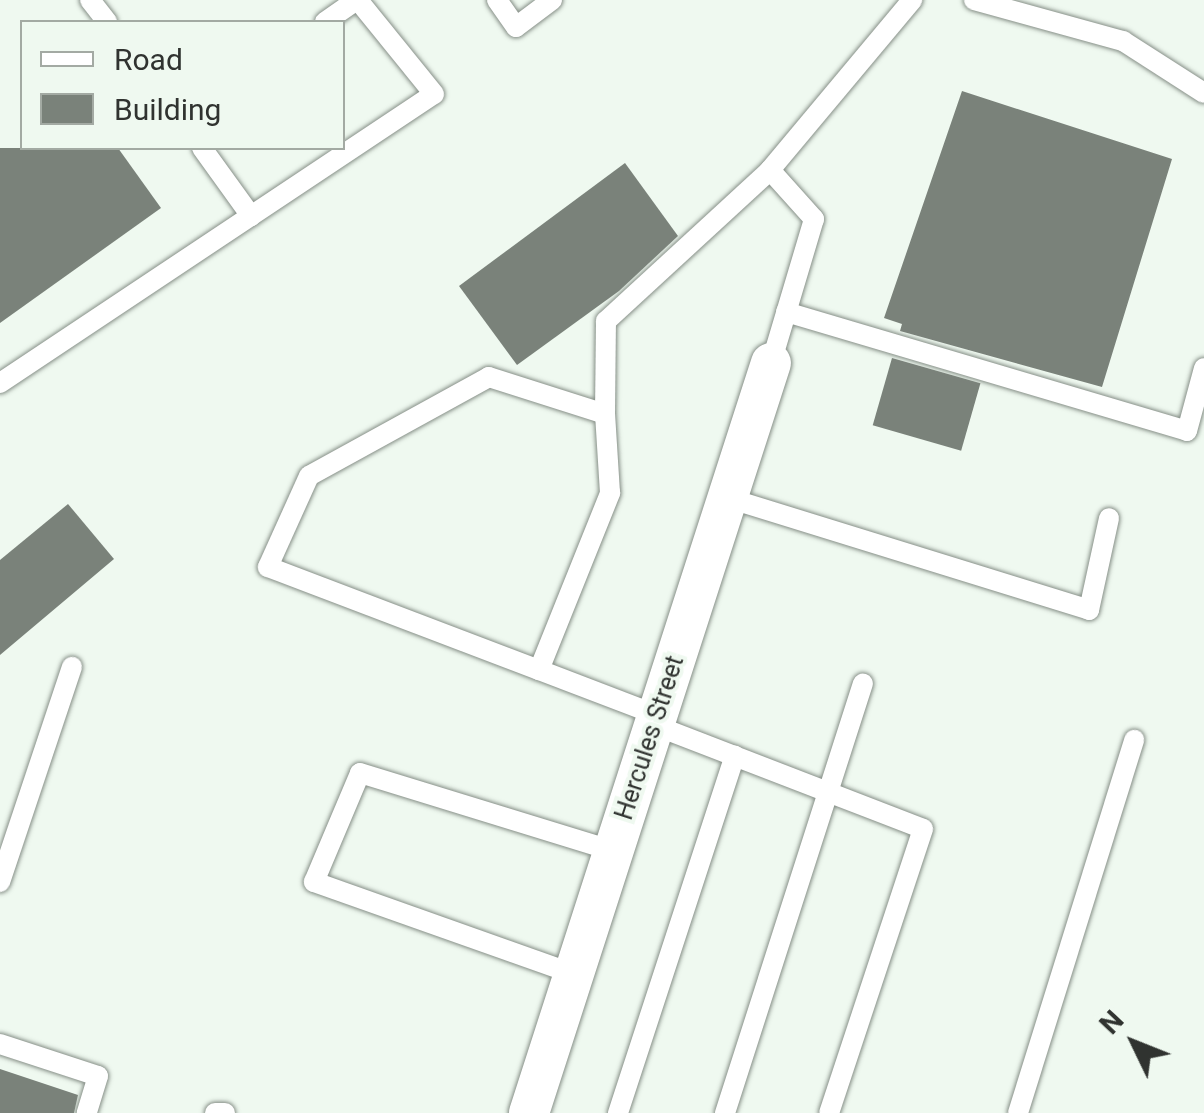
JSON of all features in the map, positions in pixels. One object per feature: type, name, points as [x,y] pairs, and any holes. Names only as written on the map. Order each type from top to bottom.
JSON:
[{"type":"street","name":"Hercules Street","points":[[529,1113],[771,363]]},
{"type":"lane","points":[[90,0],[105,20]]},
{"type":"lane","points":[[0,383],[434,94],[357,0],[328,20]]},
{"type":"lane","points":[[497,0],[516,26],[552,0]]},
{"type":"lane","points":[[539,670],[610,493],[605,414],[606,321],[770,170],[912,0]]},
{"type":"lane","points":[[974,0],[1124,41],[1204,93]]},
{"type":"lane","points":[[203,150],[252,216]]},
{"type":"lane","points":[[770,170],[814,219],[771,363]]},
{"type":"lane","points":[[786,312],[1187,431],[1204,368]]},
{"type":"lane","points":[[605,414],[488,377],[309,476],[268,567],[539,670],[735,756],[924,829],[830,1113]]},
{"type":"lane","points":[[728,498],[1089,610],[1109,518]]},
{"type":"lane","points":[[0,882],[72,668]]},
{"type":"lane","points":[[725,1113],[863,684]]},
{"type":"lane","points":[[1018,1113],[1134,740]]},
{"type":"lane","points":[[618,1113],[735,756]]},
{"type":"lane","points":[[574,974],[314,882],[360,773],[613,851]]},
{"type":"lane","points":[[0,1044],[98,1076],[87,1113]]},
{"type":"lane","points":[[215,1113],[225,1113]]},
{"type":"building","points":[[962,91],[1172,159],[1102,387],[900,331],[902,324],[884,318]]},
{"type":"building","points":[[0,148],[119,150],[161,208],[0,323]]},
{"type":"building","points":[[625,163],[678,236],[619,291],[517,365],[459,286]]},
{"type":"building","points":[[892,358],[980,383],[961,451],[873,425]]},
{"type":"building","points":[[68,504],[114,559],[0,655],[0,560]]},
{"type":"building","points":[[0,1069],[78,1095],[74,1113],[0,1113]]}]
